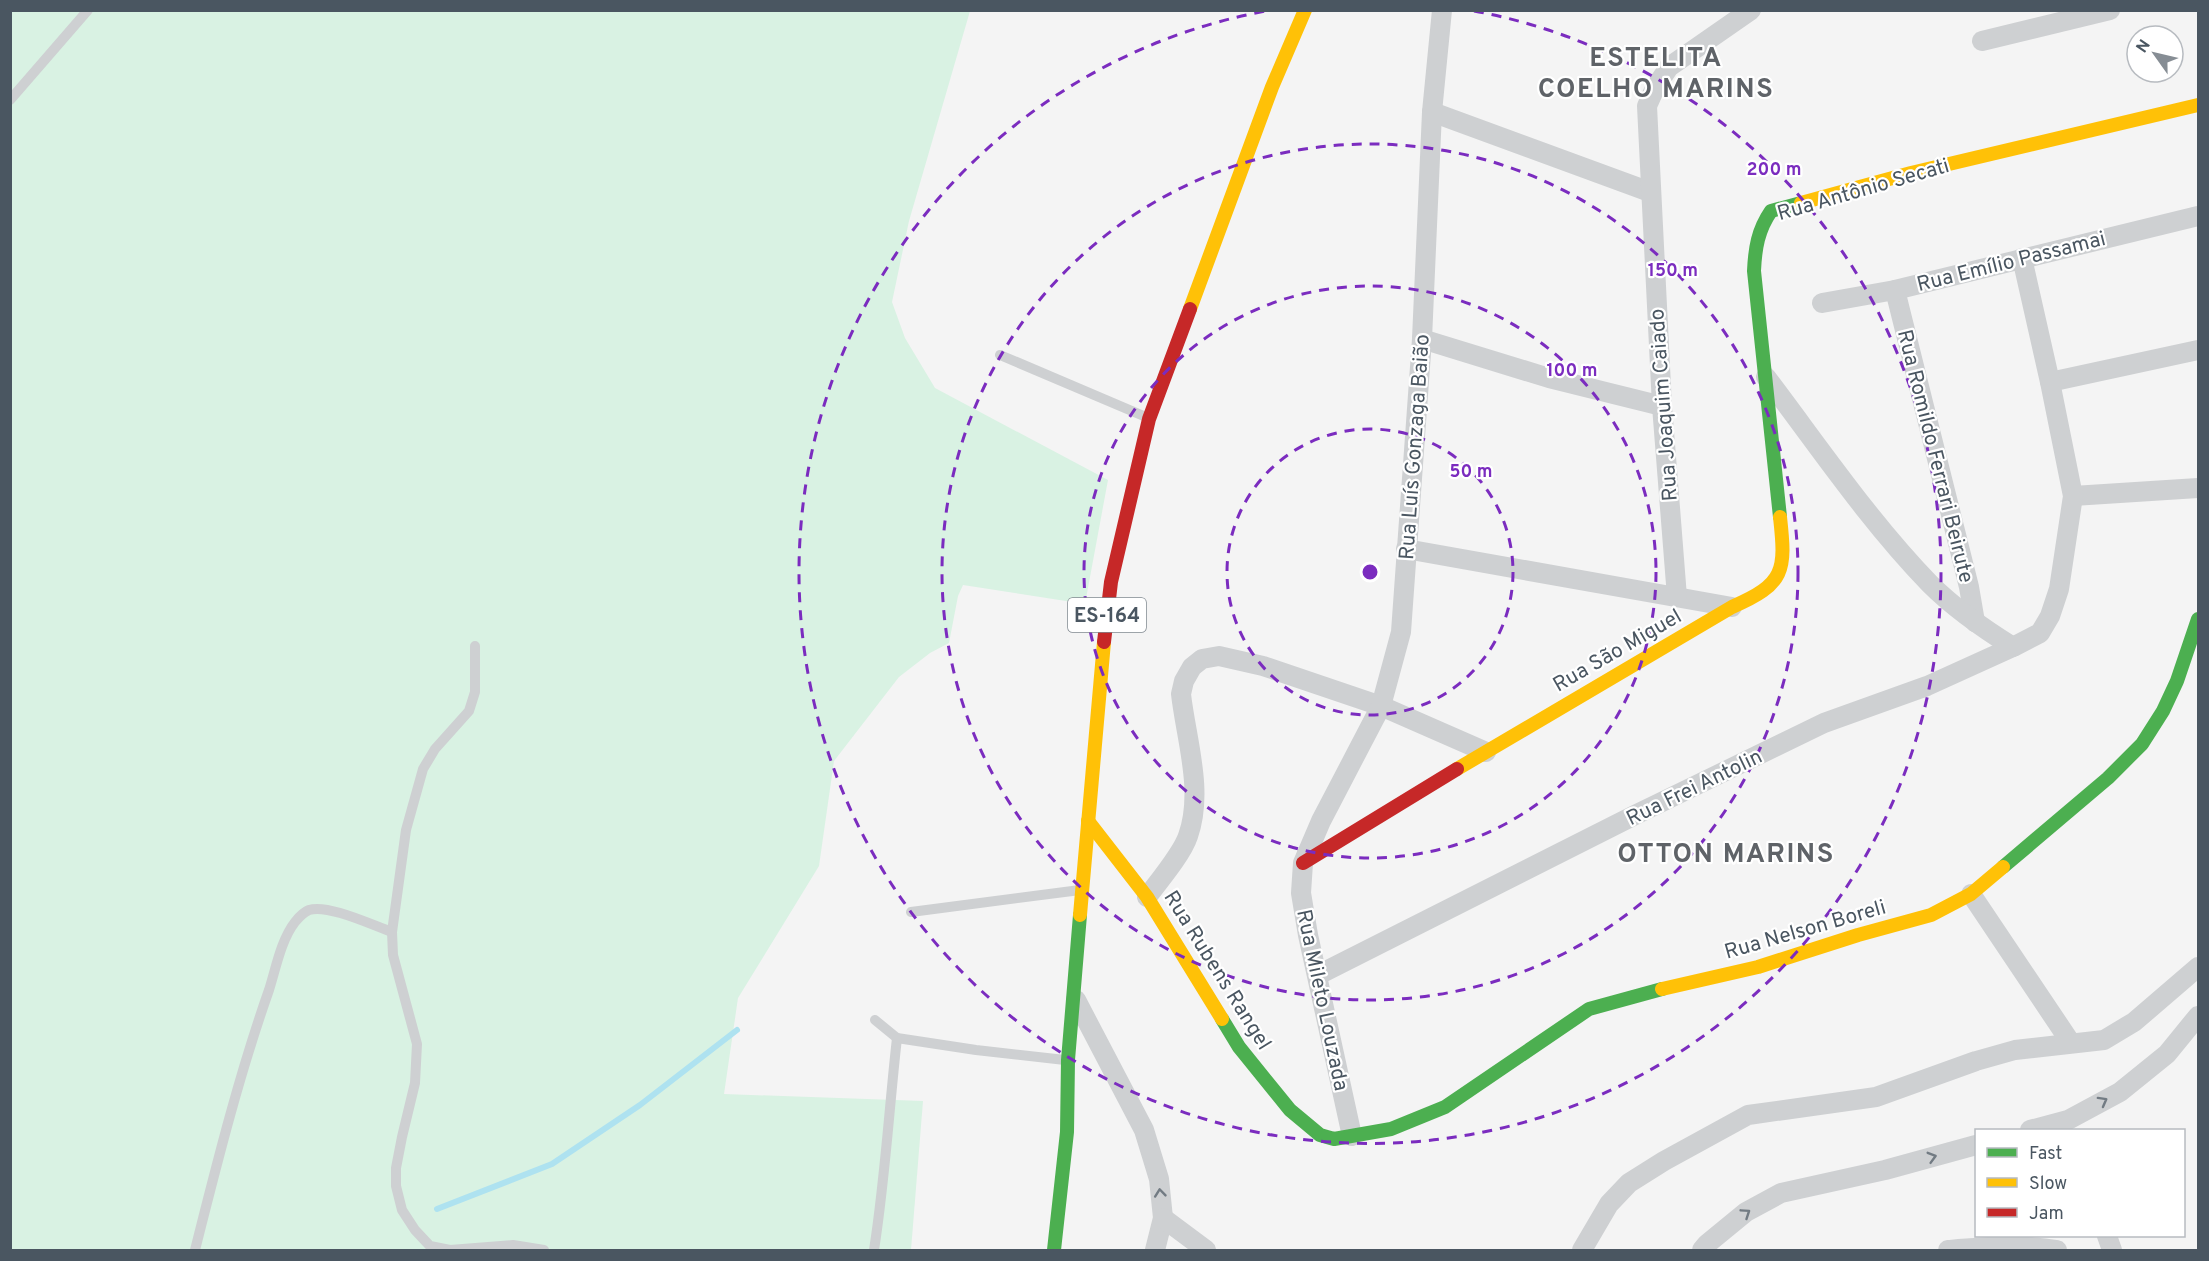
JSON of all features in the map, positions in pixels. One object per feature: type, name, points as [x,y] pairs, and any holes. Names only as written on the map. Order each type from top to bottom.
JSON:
[{"type":"main road","name":"ES-164","points":[[1054,1251],[1067,1131],[1068,1060],[1098,691],[1111,582],[1149,419],[1272,87],[1305,10]]},
{"type":"main road","name":"Rua Antônio Secati","points":[[1766,376],[1754,271],[1755,243],[1761,225],[1771,211],[1911,173],[2199,105]]},
{"type":"main road","name":"Rua São Miguel","points":[[1303,863],[1732,607],[1759,595],[1773,584],[1780,572],[1783,546],[1766,376]]},
{"type":"main road","name":"Rua Nelson Boreli","points":[[1320,1135],[1334,1139],[1391,1129],[1445,1107],[1589,1009],[1638,994],[1758,967],[1858,935],[1931,915],[1971,894],[2108,778],[2142,744],[2163,711],[2177,681],[2199,619]]},
{"type":"main road","name":"Rua Rubens Rangel","points":[[1089,821],[1147,897],[1239,1047],[1290,1110],[1320,1135]]},
{"type":"street","name":"Rua Luís Gonzaga Baião","points":[[1303,863],[1321,821],[1381,706],[1401,632],[1422,339],[1432,112],[1442,10]]},
{"type":"street","points":[[1982,41],[2110,10]]},
{"type":"street","name":"Rua Joaquim Caiado","points":[[1677,597],[1662,406],[1647,106],[1654,88],[1669,67],[1747,11]]},
{"type":"street","points":[[1432,112],[1650,192]]},
{"type":"street","name":"Rua Emílio Passamai","points":[[1822,303],[1895,290],[2199,216]]},
{"type":"street","name":"Rua Frei Antolin","points":[[1318,975],[1635,815],[1824,723],[1927,686],[2040,633],[2050,616],[2059,589],[2073,496],[2022,258]]},
{"type":"street","name":"Rua Romildo Ferrari Beirute","points":[[1895,290],[1969,587],[1974,622]]},
{"type":"street","points":[[1422,339],[1549,378],[1662,406]]},
{"type":"street","points":[[2050,382],[2199,350]]},
{"type":"street","points":[[1766,376],[1867,511],[1931,585],[1974,622],[2013,647]]},
{"type":"street","points":[[2073,496],[2199,488]]},
{"type":"street","points":[[1406,549],[1732,607]]},
{"type":"street","points":[[1147,897],[1188,838],[1195,810],[1194,784],[1181,694],[1184,681],[1192,667],[1202,659],[1219,656],[1263,666],[1381,706],[1486,752]]},
{"type":"street","name":"Rua Mileto Louzada","points":[[1303,863],[1301,893],[1308,935],[1352,1136]]},
{"type":"street","points":[[1971,894],[2071,1043]]},
{"type":"street","points":[[1582,1251],[1609,1204],[1629,1183],[1748,1115],[1876,1096],[2015,1050],[2104,1040],[2134,1022],[2199,967]]},
{"type":"street","points":[[1074,996],[1143,1130],[1158,1179],[1163,1218],[1155,1251]]},
{"type":"street","points":[[2046,1129],[2070,1126],[2120,1092],[2167,1054],[2199,1016]]},
{"type":"street","points":[[1702,1251],[1707,1244],[1746,1212],[1781,1193],[1885,1170],[1975,1145]]},
{"type":"street","points":[[1163,1218],[1206,1251]]},
{"type":"street","points":[[1948,1251],[1996,1246],[2033,1246],[2057,1251]]},
{"type":"lane","points":[[10,100],[88,10]]},
{"type":"lane","points":[[1000,355],[1149,419]]},
{"type":"lane","points":[[475,646],[475,692],[469,711],[435,749],[423,769],[408,820],[392,932],[393,955],[417,1044],[415,1083],[396,1167],[396,1186],[402,1210],[415,1230],[430,1246],[450,1250],[513,1245],[544,1251]]},
{"type":"lane","points":[[911,912],[1083,890]]},
{"type":"lane","points":[[195,1251],[220,1150],[261,1013],[287,937],[295,922],[303,913],[312,909],[325,909],[392,932]]},
{"type":"lane","points":[[875,1020],[897,1038],[976,1050],[1068,1060]]},
{"type":"lane","points":[[874,1251],[882,1199],[897,1038]]},
{"type":"green space","points":[[11,10],[970,11],[909,221],[892,302],[905,338],[935,388],[1108,480],[1085,604],[963,585],[958,596],[949,643],[930,653],[899,677],[834,761],[819,866],[738,998],[724,1094],[923,1101],[911,1250],[11,1250]]},
{"type":"waterway","points":[[437,1209],[552,1164],[640,1105],[737,1030]]},
{"type":"traffic: fast","points":[[1780,517],[1754,263],[1760,232],[1771,211],[1801,203]]},
{"type":"traffic: fast","points":[[2003,867],[2108,778],[2142,744],[2163,711],[2177,681],[2198,619]]},
{"type":"traffic: fast","points":[[1054,1250],[1067,1132],[1068,1060],[1080,915]]},
{"type":"traffic: fast","points":[[1222,1019],[1239,1047],[1290,1110],[1320,1135],[1334,1139],[1391,1129],[1445,1107],[1589,1009],[1662,989]]},
{"type":"traffic: slow","points":[[1190,309],[1272,87],[1305,10]]},
{"type":"traffic: slow","points":[[1801,203],[1911,173],[2198,105]]},
{"type":"traffic: slow","points":[[1457,769],[1763,591],[1778,574],[1781,563],[1780,517]]},
{"type":"traffic: slow","points":[[1080,915],[1104,642]]},
{"type":"traffic: slow","points":[[1088,821],[1147,897],[1222,1019]]},
{"type":"traffic: slow","points":[[1662,989],[1758,967],[1858,935],[1931,915],[1971,894],[2003,867]]},
{"type":"traffic: jam","points":[[1104,642],[1111,582],[1149,419],[1190,309]]},
{"type":"traffic: jam","points":[[1303,863],[1457,769]]},
{"type":"district","name":"ESTELITA COELHO MARINS","points":[[1656,72]]},
{"type":"district","name":"OTTON MARINS","points":[[1726,853]]}]
